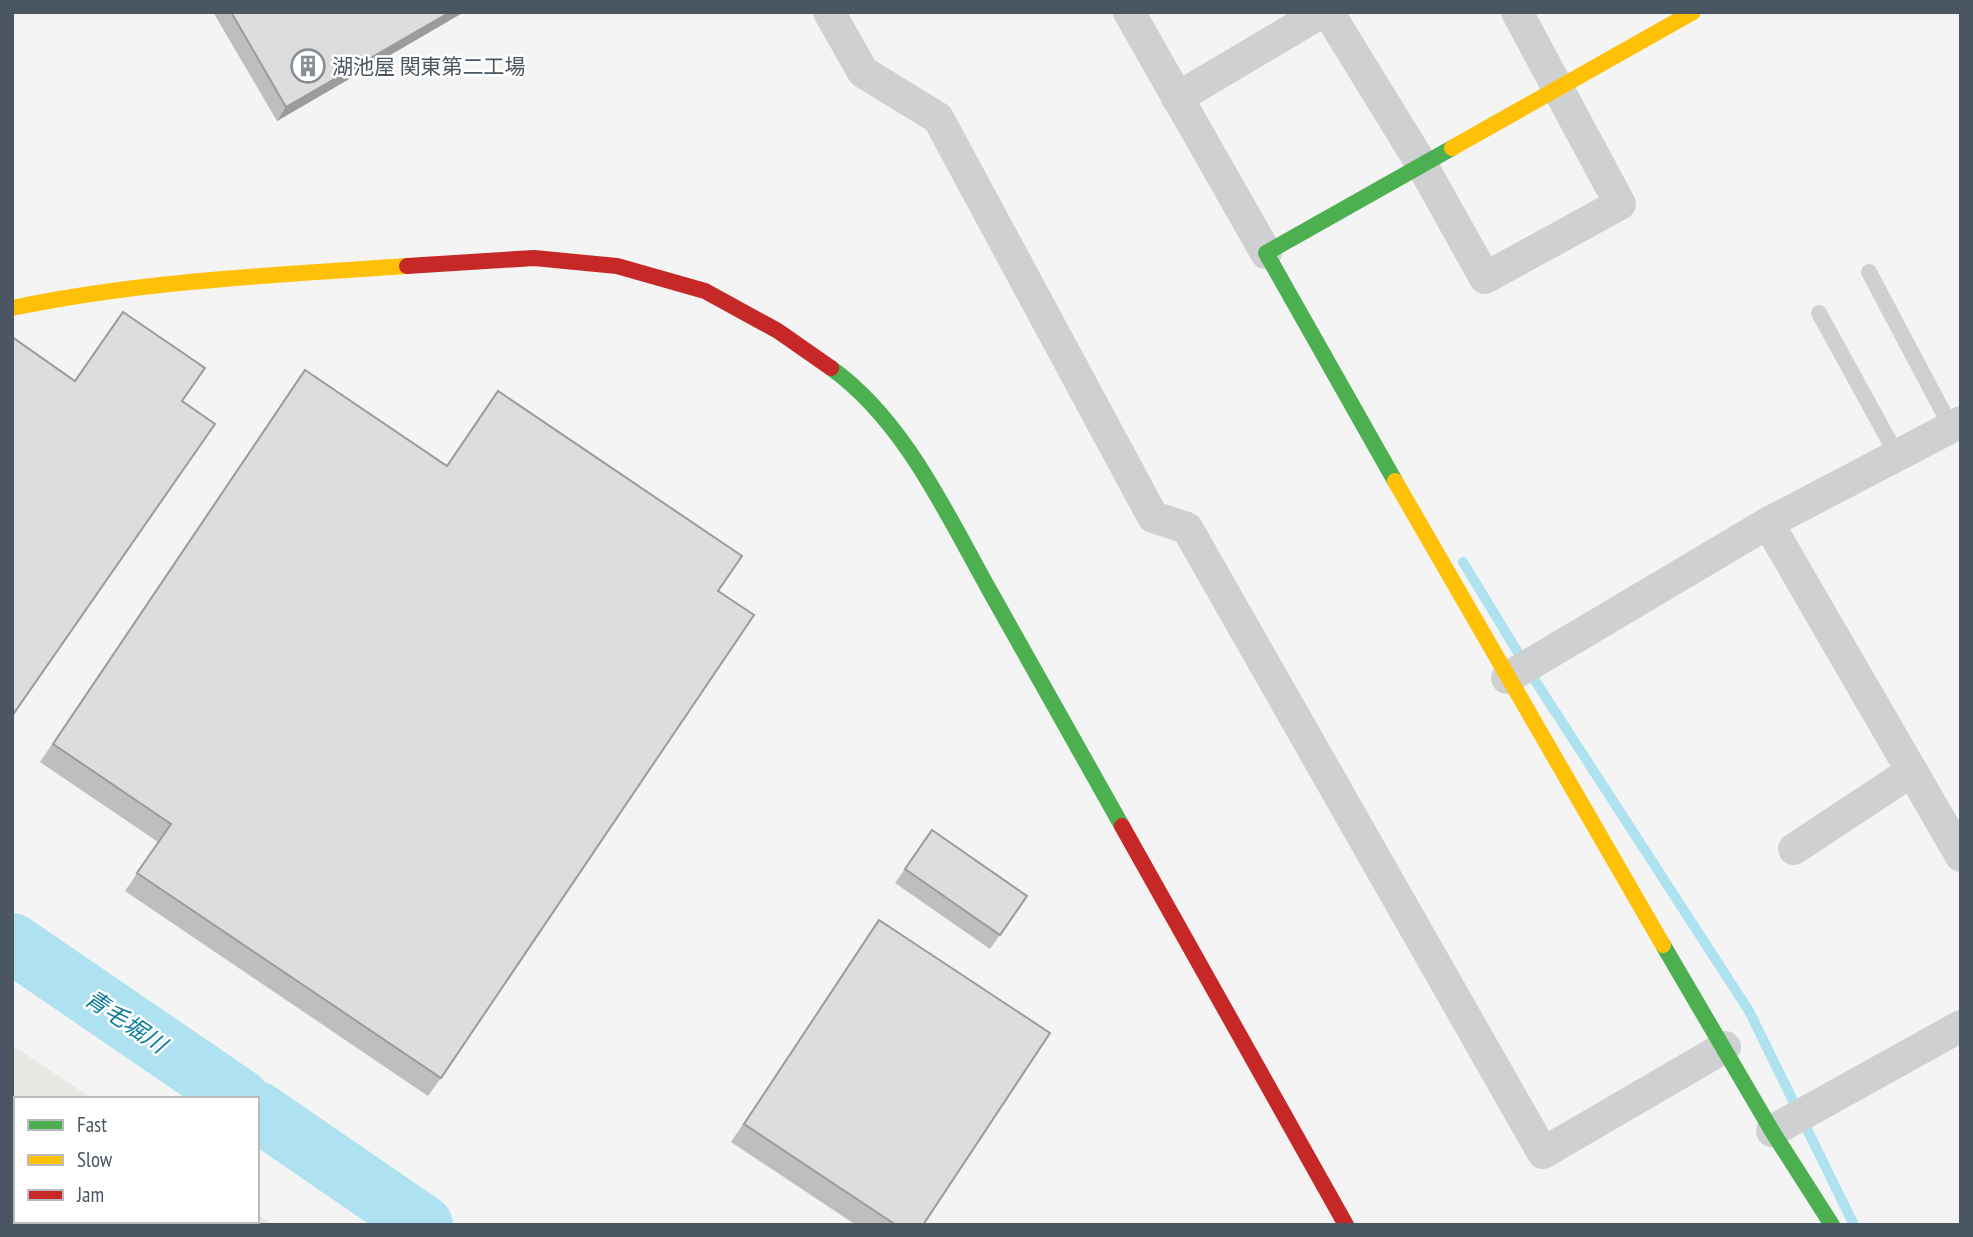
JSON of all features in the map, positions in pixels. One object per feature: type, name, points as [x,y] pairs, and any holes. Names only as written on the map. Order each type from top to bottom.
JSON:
[{"type":"street","points":[[829,12],[863,72],[938,118],[1153,517],[1187,528],[1543,1153],[1725,1047]]},
{"type":"street","points":[[1129,12],[1507,678],[1725,1047],[1772,1132],[1832,1225]]},
{"type":"street","points":[[1178,98],[1322,12]]},
{"type":"street","points":[[1328,12],[1422,165],[1485,278],[1620,204],[1517,12]]},
{"type":"street","points":[[1266,253],[1693,12]]},
{"type":"street","points":[[12,308],[89,292],[203,280],[534,258],[617,266],[705,291],[778,331],[847,380],[904,444],[948,516],[1346,1225]]},
{"type":"street","points":[[1507,678],[1768,523],[1956,425]]},
{"type":"street","points":[[1768,523],[1961,856]]},
{"type":"street","points":[[1794,849],[1912,771]]},
{"type":"street","points":[[1772,1132],[1961,1026]]},
{"type":"lane","points":[[1868,272],[1956,425]]},
{"type":"lane","points":[[1819,313],[1898,457]]},
{"type":"shaded area","points":[[12,1045],[90,1097],[14,1097],[14,1223],[259,1223],[259,1215],[273,1225],[12,1225]]},
{"type":"building","name":"湖池屋 関東第二工場","points":[[231,12],[450,12],[286,107]]},
{"type":"building","points":[[123,312],[205,368],[182,401],[215,424],[12,716],[12,337],[75,381]]},
{"type":"building","points":[[305,370],[447,466],[498,391],[742,556],[718,591],[754,615],[441,1078],[137,873],[171,824],[53,744]]},
{"type":"building","points":[[932,830],[1027,896],[1000,935],[905,869]]},
{"type":"building","points":[[879,920],[1050,1033],[923,1225],[896,1225],[744,1124]]},
{"type":"building","points":[[12,1133],[14,1223],[144,1225],[12,1225]]},
{"type":"waterway","points":[[1463,562],[1534,679],[1749,1011],[1854,1225]]},
{"type":"waterway","name":"青毛堀川","points":[[12,943],[237,1097]]},
{"type":"waterway","name":"青毛堀川","points":[[259,1112],[423,1225]]},
{"type":"traffic: fast","points":[[1395,481],[1266,253],[1452,148]]},
{"type":"traffic: fast","points":[[831,368],[881,415],[922,471],[1122,826]]},
{"type":"traffic: fast","points":[[1663,945],[1772,1131],[1832,1225]]},
{"type":"traffic: slow","points":[[1452,148],[1693,12]]},
{"type":"traffic: slow","points":[[12,308],[159,285],[407,266]]},
{"type":"traffic: slow","points":[[1395,481],[1663,945]]},
{"type":"traffic: jam","points":[[407,266],[534,258],[617,266],[705,291],[778,331],[831,368]]},
{"type":"traffic: jam","points":[[1122,826],[1346,1225]]},
{"type":"place","name":"湖池屋 関東第二工場","points":[[308,66]]}]
